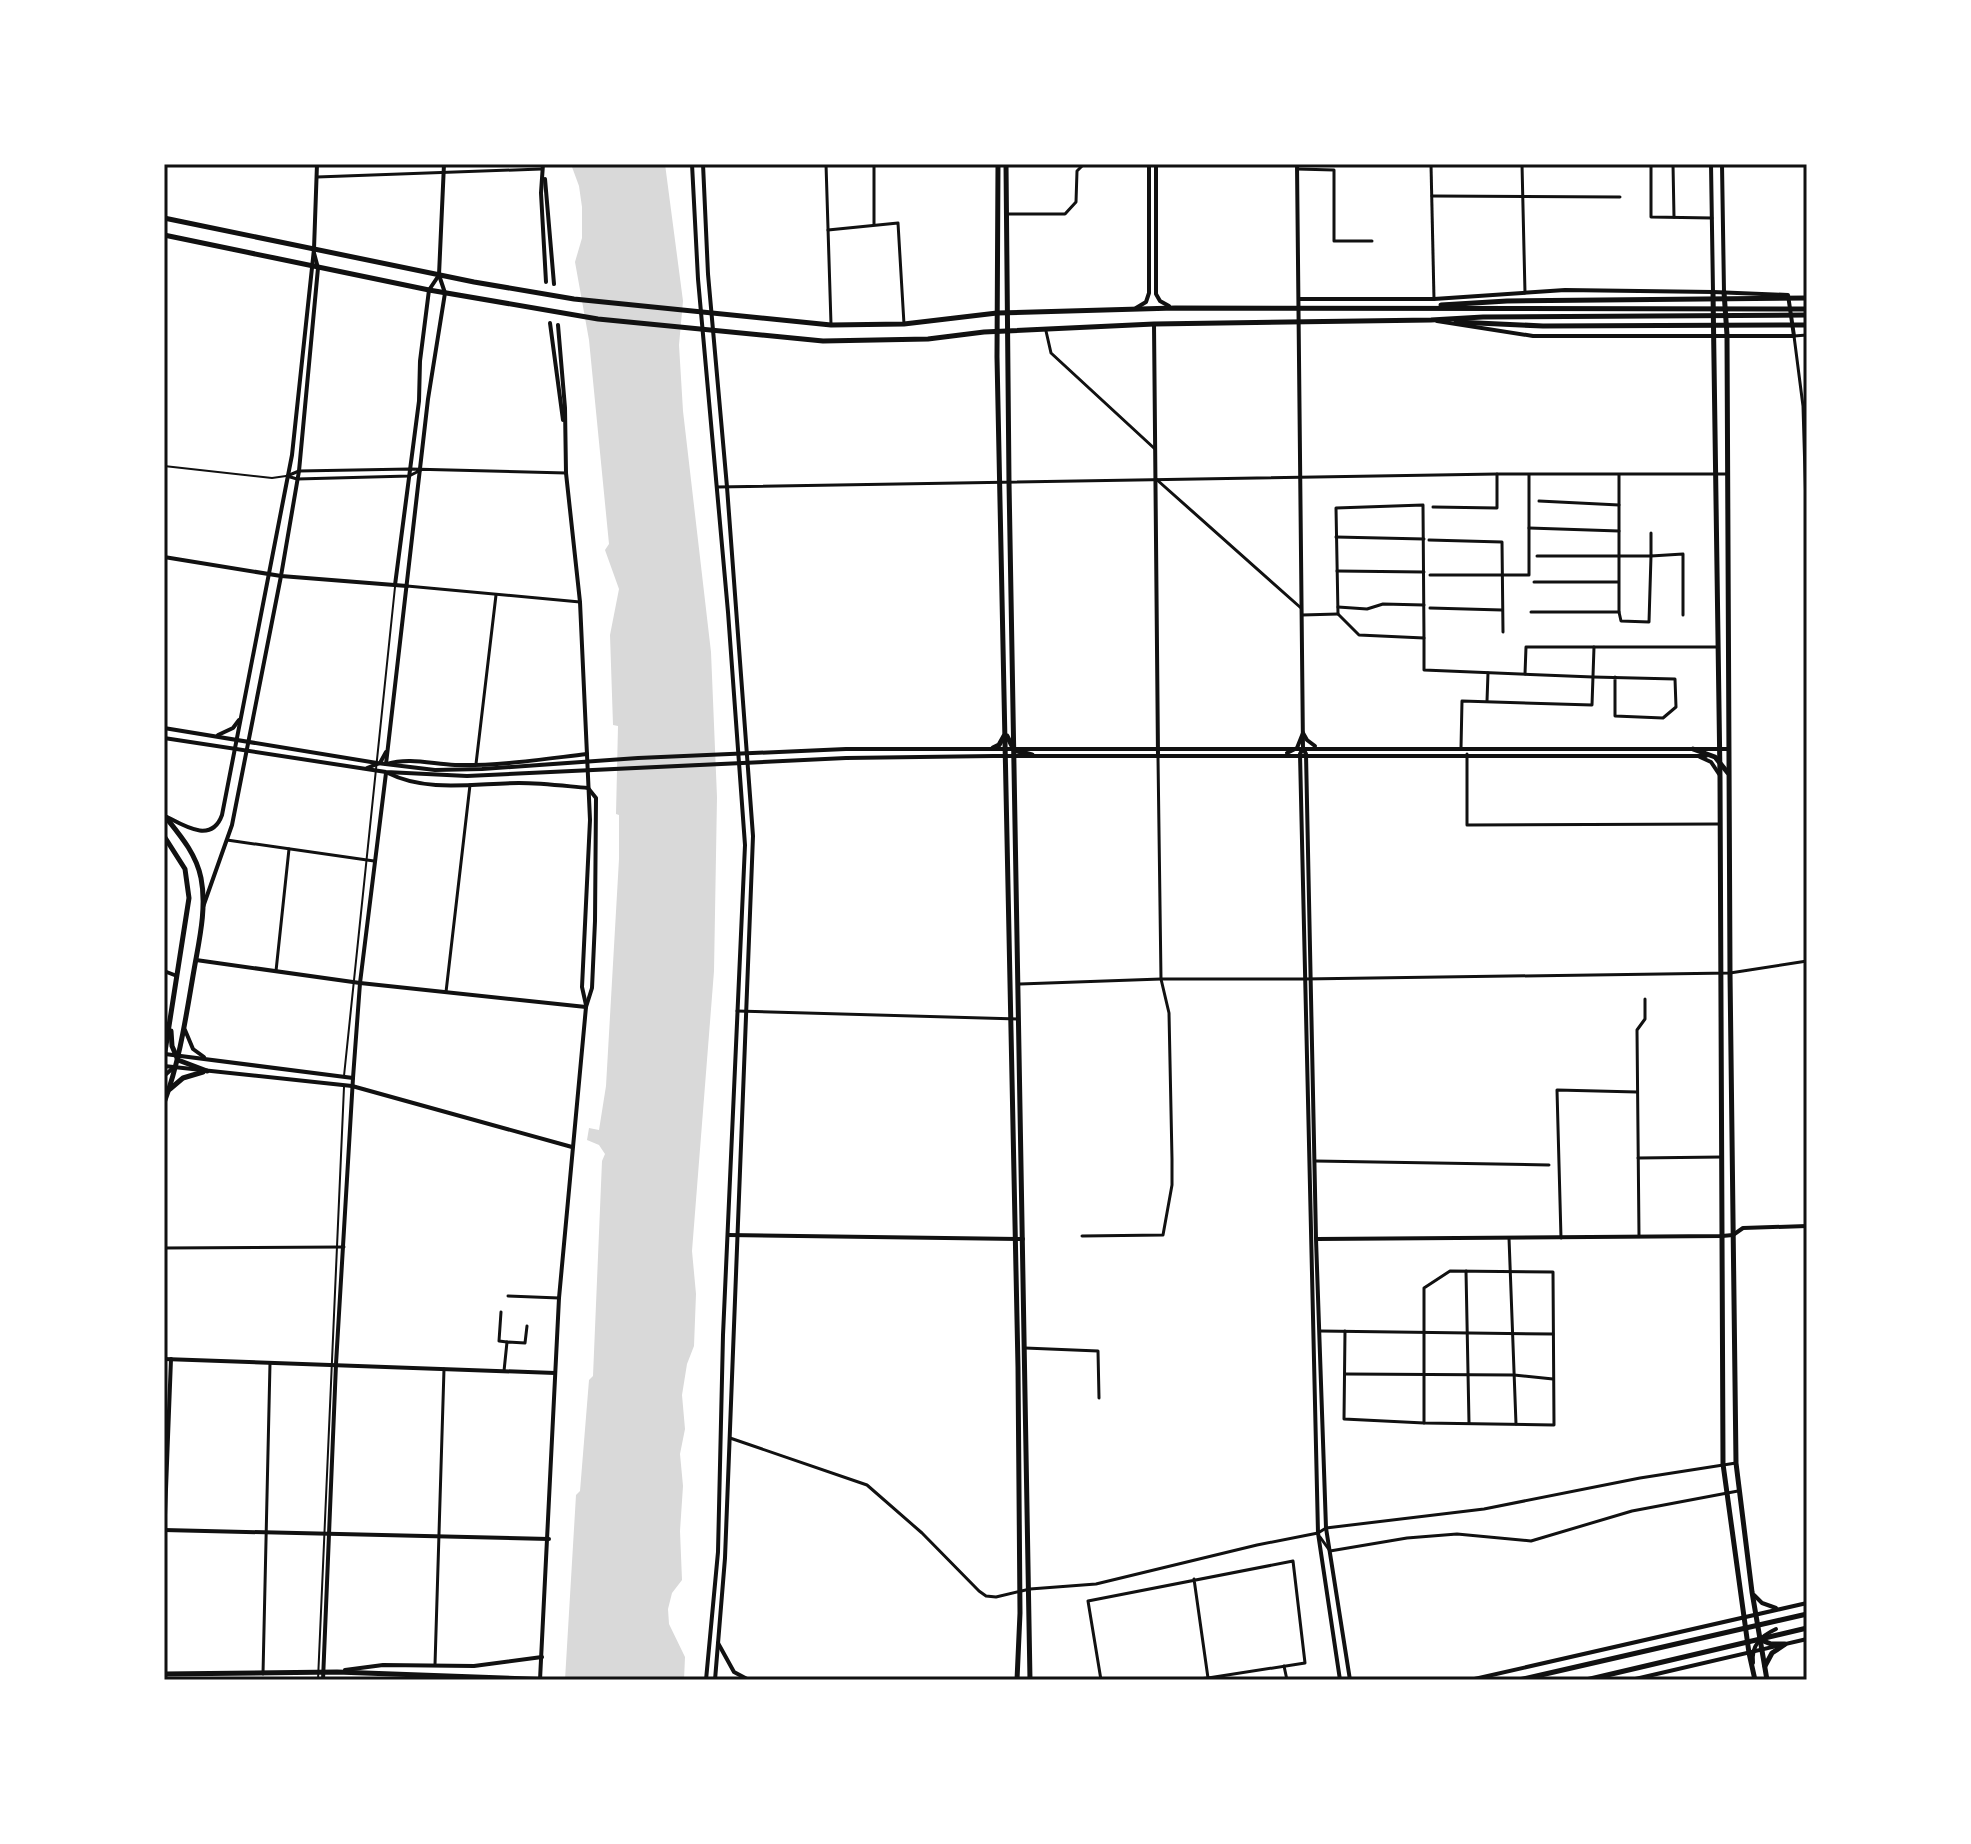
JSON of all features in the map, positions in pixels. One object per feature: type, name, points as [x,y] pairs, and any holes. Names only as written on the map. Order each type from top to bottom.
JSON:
[{"type":"main road","points":[[202,910],[227,840],[248,751],[299,471],[315,267],[317,164]]},
{"type":"main road","points":[[320,1676],[333,1364],[344,1247],[360,983],[428,399],[445,293],[439,275],[444,164]]},
{"type":"main road","points":[[692,164],[698,279],[744,819],[718,1552],[706,1680]]},
{"type":"main road","points":[[703,164],[708,274],[753,836],[725,1558],[715,1680]]},
{"type":"main road","points":[[998,164],[997,332],[1005,482],[1030,1680]]},
{"type":"main road","points":[[1006,164],[1006,731],[1011,751]]},
{"type":"main road","points":[[1135,309],[1146,302],[1149,293],[1149,164]]},
{"type":"main road","points":[[1156,164],[1156,294],[1163,304],[1175,308]]},
{"type":"main road","points":[[1711,164],[1720,777],[1723,1464],[1755,1680]]},
{"type":"main road","points":[[1722,164],[1727,335],[1736,1463],[1752,1592],[1767,1680]]},
{"type":"main road","points":[[543,166],[541,193],[546,282]]},
{"type":"main road","points":[[543,166],[554,284]]},
{"type":"main road","points":[[1297,166],[1303,733],[1300,750],[1318,1533],[1340,1680]]},
{"type":"main road","points":[[164,218],[474,282],[612,304],[831,325],[904,324],[997,313],[1434,299],[1525,293],[1724,292],[1788,295],[1794,336],[1533,336],[1431,320]]},
{"type":"main road","points":[[164,235],[429,290],[598,319],[823,341],[867,343],[1046,328],[1300,320],[1807,325]]},
{"type":"main road","points":[[165,815],[201,832],[219,824],[292,455],[315,267]]},
{"type":"main road","points":[[395,585],[419,401],[420,361],[429,290],[439,275]]},
{"type":"main road","points":[[1412,306],[1507,301],[1807,298]]},
{"type":"main road","points":[[1300,303],[1412,306],[1483,313],[1807,315]]},
{"type":"main road","points":[[1431,320],[1483,313],[1807,309]]},
{"type":"main road","points":[[550,323],[559,407],[565,426]]},
{"type":"main road","points":[[1154,324],[1158,752]]},
{"type":"main road","points":[[558,325],[565,408],[566,473],[580,602],[590,820],[582,987],[586,1007]]},
{"type":"main road","points":[[164,557],[281,576],[407,586]]},
{"type":"main road","points":[[216,736],[233,728],[242,712]]},
{"type":"main road","points":[[164,728],[378,766],[406,780],[588,788],[596,798],[592,988],[586,1007],[559,1298],[540,1680]]},
{"type":"main road","points":[[386,764],[466,770],[638,758],[846,749],[993,752],[1006,731]]},
{"type":"main road","points":[[1303,733],[1309,743],[1321,747]]},
{"type":"main road","points":[[164,738],[361,769],[404,760],[476,764],[587,754]]},
{"type":"main road","points":[[378,766],[388,746]]},
{"type":"main road","points":[[386,772],[467,776],[1011,751],[1285,754],[1321,747],[1730,753]]},
{"type":"main road","points":[[1011,751],[1032,755],[1300,750],[1306,754],[1694,752],[1711,762],[1720,777]]},
{"type":"main road","points":[[1306,754],[1307,979],[1315,1161],[1313,1239],[1320,1331],[1326,1528],[1350,1680]]},
{"type":"main road","points":[[1718,755],[1730,778]]},
{"type":"main road","points":[[164,1103],[185,1025],[202,910],[201,878],[195,860],[165,815]]},
{"type":"main road","points":[[164,836],[188,879],[188,916],[164,1056],[207,1071],[352,1086],[572,1147]]},
{"type":"main road","points":[[196,960],[360,983],[586,1007]]},
{"type":"main road","points":[[164,971],[177,976]]},
{"type":"main road","points":[[1015,1019],[1020,1590],[1017,1680]]},
{"type":"main road","points":[[170,1022],[177,1062]]},
{"type":"main road","points":[[185,1025],[193,1049],[210,1060]]},
{"type":"main road","points":[[164,1066],[210,1060],[353,1078]]},
{"type":"main road","points":[[164,1076],[177,1062]]},
{"type":"main road","points":[[167,1093],[187,1075],[207,1071]]},
{"type":"main road","points":[[1313,1239],[1722,1236],[1733,1235],[1743,1228],[1807,1226]]},
{"type":"main road","points":[[728,1235],[1023,1239]]},
{"type":"main road","points":[[164,1359],[555,1373]]},
{"type":"main road","points":[[164,1541],[171,1359]]},
{"type":"main road","points":[[164,1530],[549,1539]]},
{"type":"main road","points":[[1752,1592],[1762,1603],[1783,1609]]},
{"type":"main road","points":[[1470,1680],[1807,1603]]},
{"type":"main road","points":[[1519,1680],[1807,1614]]},
{"type":"main road","points":[[1745,1617],[1760,1639],[1771,1644],[1785,1644]]},
{"type":"main road","points":[[1586,1680],[1807,1628]]},
{"type":"main road","points":[[1751,1653],[1760,1639],[1776,1629]]},
{"type":"main road","points":[[1631,1680],[1807,1639]]},
{"type":"main road","points":[[718,1643],[734,1672],[749,1680]]},
{"type":"main road","points":[[1765,1667],[1772,1653],[1785,1644]]},
{"type":"main road","points":[[164,1674],[281,1673],[320,1676],[360,1667],[474,1666],[542,1657]]},
{"type":"main road","points":[[1731,1657],[1744,1660],[1754,1671]]},
{"type":"main road","points":[[337,1672],[557,1680]]},
{"type":"main road","points":[[281,1673],[291,1680]]},
{"type":"street","points":[[826,164],[831,325]]},
{"type":"street","points":[[874,164],[874,224]]},
{"type":"street","points":[[1007,214],[1065,214],[1076,202],[1077,171],[1084,164]]},
{"type":"street","points":[[1431,164],[1434,299]]},
{"type":"street","points":[[1522,164],[1525,293]]},
{"type":"street","points":[[1651,164],[1651,217],[1712,218]]},
{"type":"street","points":[[1673,164],[1674,217]]},
{"type":"street","points":[[317,177],[444,174],[543,166]]},
{"type":"street","points":[[1297,166],[1334,170],[1334,241],[1372,241]]},
{"type":"street","points":[[1432,196],[1620,197]]},
{"type":"street","points":[[828,230],[898,223],[904,324]]},
{"type":"street","points":[[1046,328],[1051,353],[1155,449]]},
{"type":"street","points":[[1807,335],[1794,336],[1803,406],[1807,541]]},
{"type":"street","points":[[164,466],[272,478],[299,471],[410,469],[566,473]]},
{"type":"street","points":[[287,476],[297,479],[409,476],[421,470]]},
{"type":"street","points":[[717,487],[1497,474],[1727,474]]},
{"type":"street","points":[[1433,507],[1497,508],[1497,474]]},
{"type":"street","points":[[1430,575],[1529,575],[1529,475]]},
{"type":"street","points":[[1619,475],[1621,621],[1649,622],[1651,533]]},
{"type":"street","points":[[1156,479],[1301,612],[1338,614],[1359,635],[1424,638]]},
{"type":"street","points":[[1539,501],[1619,505]]},
{"type":"street","points":[[1338,614],[1336,508],[1423,505],[1426,540],[1424,670],[1675,679],[1676,707],[1663,718],[1615,716],[1615,677]]},
{"type":"street","points":[[1529,528],[1619,531]]},
{"type":"street","points":[[1336,537],[1502,542],[1503,632]]},
{"type":"street","points":[[1537,556],[1683,554],[1683,615]]},
{"type":"street","points":[[1337,571],[1424,572]]},
{"type":"street","points":[[1534,582],[1619,582]]},
{"type":"street","points":[[344,1076],[395,585]]},
{"type":"street","points":[[407,586],[580,602]]},
{"type":"street","points":[[476,764],[496,595]]},
{"type":"street","points":[[1338,607],[1367,609],[1383,604],[1424,605]]},
{"type":"street","points":[[1430,608],[1503,610]]},
{"type":"street","points":[[1531,612],[1619,612]]},
{"type":"street","points":[[1525,674],[1526,647],[1718,647]]},
{"type":"street","points":[[1461,748],[1462,701],[1592,705],[1594,647]]},
{"type":"street","points":[[1487,702],[1488,673]]},
{"type":"street","points":[[1082,1236],[1163,1235],[1172,1185],[1169,1013],[1161,979],[1158,752]]},
{"type":"street","points":[[1467,754],[1467,825],[1720,824]]},
{"type":"street","points":[[446,992],[470,785]]},
{"type":"street","points":[[227,840],[375,861]]},
{"type":"street","points":[[276,971],[289,849]]},
{"type":"street","points":[[1014,984],[1161,979],[1730,973],[1807,961]]},
{"type":"street","points":[[1639,1238],[1637,1030],[1645,1019],[1645,999]]},
{"type":"street","points":[[737,1011],[1015,1019]]},
{"type":"street","points":[[333,1364],[344,1086]]},
{"type":"street","points":[[1561,1238],[1557,1090],[1637,1092]]},
{"type":"street","points":[[1638,1158],[1722,1157]]},
{"type":"street","points":[[1315,1161],[1549,1165]]},
{"type":"street","points":[[1509,1238],[1516,1424]]},
{"type":"street","points":[[164,1248],[344,1247]]},
{"type":"street","points":[[1345,1331],[1344,1419],[1424,1423],[1554,1425],[1553,1272],[1450,1271],[1424,1288],[1424,1423]]},
{"type":"street","points":[[1466,1271],[1469,1424]]},
{"type":"street","points":[[508,1296],[559,1298]]},
{"type":"street","points":[[501,1312],[499,1341],[525,1343],[527,1326]]},
{"type":"street","points":[[1320,1331],[1553,1334]]},
{"type":"street","points":[[504,1371],[507,1342]]},
{"type":"street","points":[[1025,1348],[1098,1351],[1099,1398]]},
{"type":"street","points":[[263,1674],[270,1363]]},
{"type":"street","points":[[435,1665],[444,1369]]},
{"type":"street","points":[[1345,1374],[1514,1375],[1554,1379]]},
{"type":"street","points":[[730,1438],[867,1485],[922,1533],[979,1591],[996,1597],[1020,1590],[1096,1584],[1318,1533],[1326,1528],[1484,1509],[1640,1478],[1736,1463]]},
{"type":"street","points":[[1318,1533],[1330,1551],[1407,1538],[1457,1534],[1531,1541],[1632,1511],[1738,1491]]},
{"type":"street","points":[[1101,1680],[1088,1601],[1293,1561],[1305,1663],[1188,1680]]},
{"type":"street","points":[[1194,1579],[1208,1678]]},
{"type":"street","points":[[1284,1666],[1287,1680]]},
{"type":"shaded area","points":[[576,164],[665,164],[683,301],[679,345],[683,411],[711,652],[717,797],[714,971],[692,1251],[696,1294],[694,1346],[687,1364],[682,1395],[685,1429],[680,1454],[683,1486],[680,1531],[682,1580],[672,1593],[668,1609],[669,1624],[685,1657],[684,1680],[565,1680],[576,1495],[580,1491],[589,1380],[593,1376],[602,1161],[605,1154],[599,1145],[587,1140],[589,1128],[599,1130],[606,1086],[619,859],[619,815],[616,814],[618,726],[613,725],[610,635],[619,589],[605,550],[609,544],[589,340],[575,262],[582,238],[582,207],[572,167]]}]
